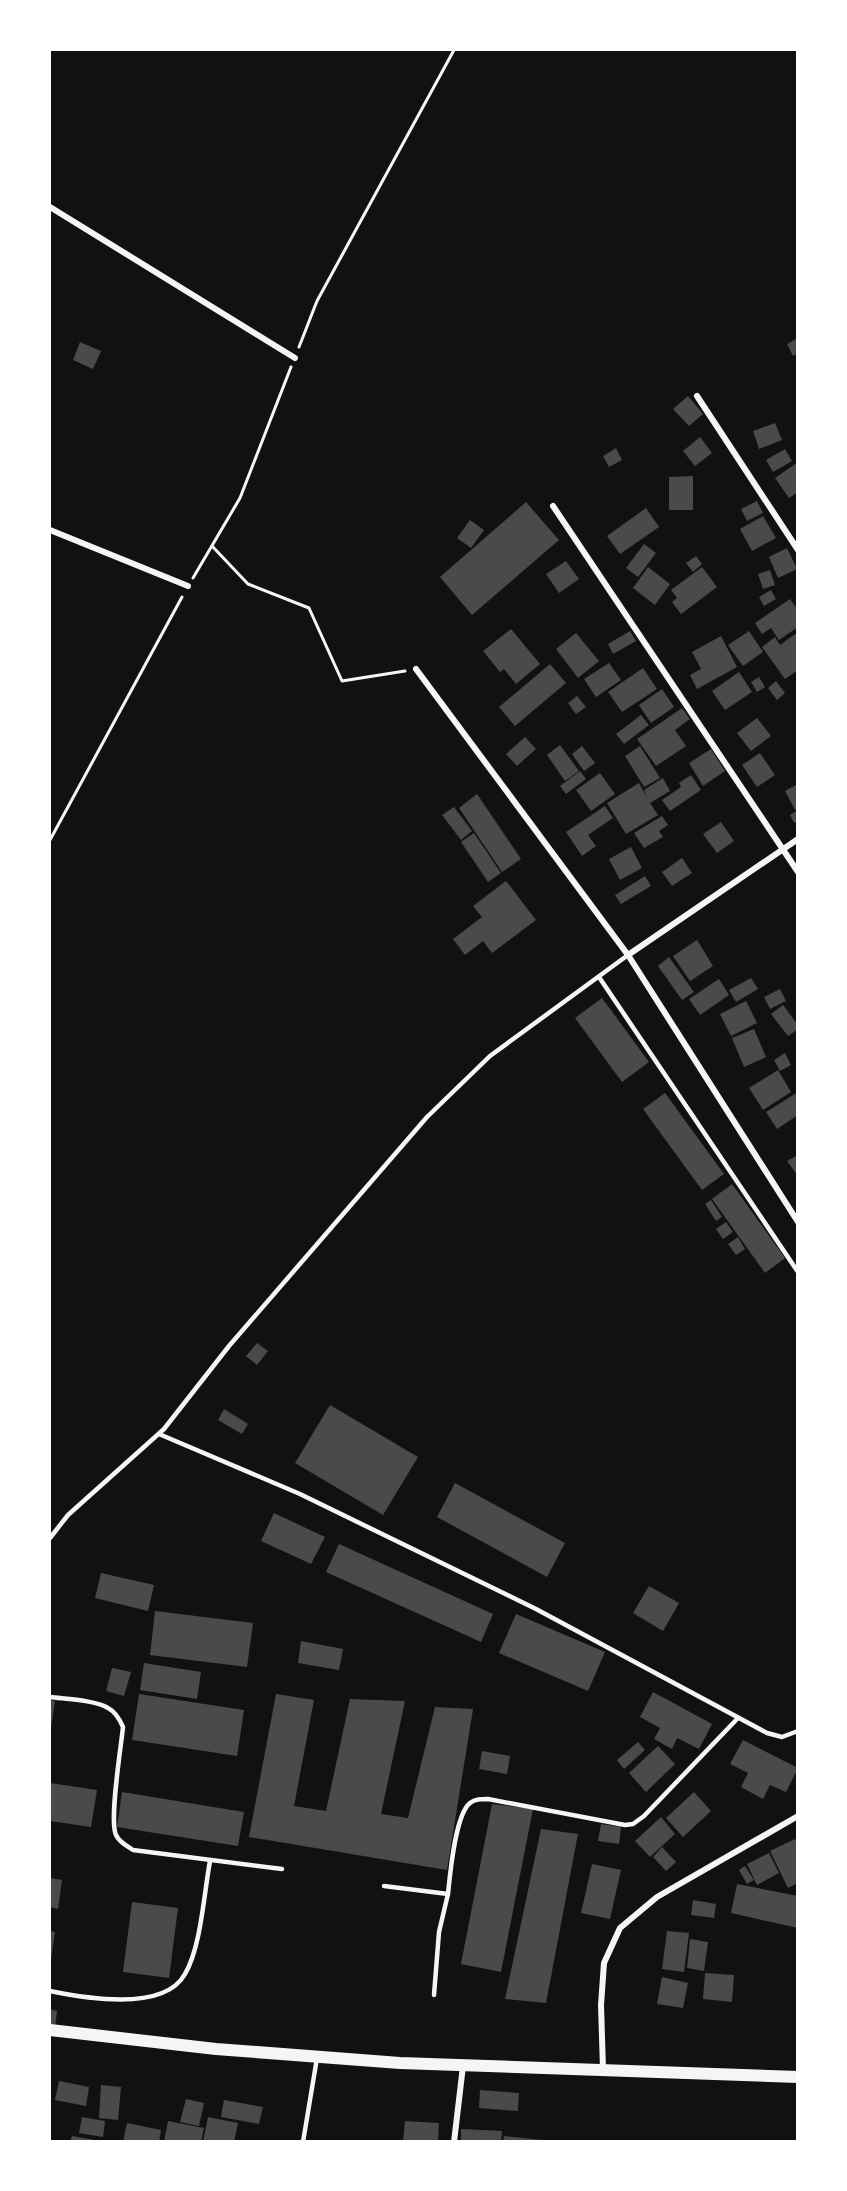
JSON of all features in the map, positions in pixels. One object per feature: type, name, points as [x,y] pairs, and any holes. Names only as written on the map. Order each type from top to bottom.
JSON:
[{"type":"main road","points":[[50,2030],[216,2049],[400,2063],[798,2077]]},
{"type":"street","points":[[50,207],[295,358]]},
{"type":"street","points":[[697,396],[798,550]]},
{"type":"street","points":[[553,506],[798,872]]},
{"type":"street","points":[[50,530],[188,586]]},
{"type":"street","points":[[416,669],[628,955],[798,1222]]},
{"type":"street","points":[[628,955],[798,839]]},
{"type":"street","points":[[603,2069],[601,2005],[604,1963],[620,1928],[657,1897],[798,1816]]},
{"type":"street","points":[[454,2142],[463,2066]]},
{"type":"lane","points":[[50,1538],[68,1515],[159,1434],[229,1346],[428,1117],[490,1056],[628,955]]},
{"type":"lane","points":[[599,977],[798,1272]]},
{"type":"lane","points":[[159,1434],[300,1494],[536,1609],[767,1733],[782,1737],[798,1731]]},
{"type":"lane","points":[[50,1697],[108,1707],[118,1717],[123,1727],[113,1820],[116,1835],[123,1844],[133,1850],[282,1869]]},
{"type":"lane","points":[[434,1995],[440,1932],[460,1821],[469,1804],[478,1799],[488,1799],[625,1826],[633,1824],[644,1816],[738,1718]]},
{"type":"lane","points":[[50,1991],[93,2000],[133,1998],[168,1991],[177,1985],[185,1974],[195,1950],[210,1861]]},
{"type":"lane","points":[[384,1886],[448,1894]]},
{"type":"lane","points":[[303,2142],[317,2056]]},
{"type":"path","points":[[50,840],[188,586],[240,498],[317,301],[454,50]]},
{"type":"path","points":[[212,546],[248,584],[309,608],[342,681],[416,669]]},
{"type":"building","points":[[798,338],[798,353],[793,356],[787,344]]},
{"type":"building","points":[[80,342],[101,351],[93,369],[73,360]]},
{"type":"building","points":[[688,396],[703,414],[689,426],[673,409]]},
{"type":"building","points":[[775,423],[782,440],[759,449],[753,431]]},
{"type":"building","points":[[700,437],[712,453],[695,466],[683,451]]},
{"type":"building","points":[[616,448],[622,460],[609,467],[603,456]]},
{"type":"building","points":[[785,449],[792,461],[773,472],[766,460]]},
{"type":"building","points":[[798,462],[798,492],[789,498],[775,478]]},
{"type":"building","points":[[693,476],[693,510],[669,510],[669,477]]},
{"type":"building","points":[[757,501],[763,513],[747,521],[741,509]]},
{"type":"building","points":[[526,502],[559,540],[472,615],[440,577]]},
{"type":"building","points":[[646,508],[659,527],[620,554],[607,536]]},
{"type":"building","points":[[763,516],[776,538],[752,551],[740,529]]},
{"type":"building","points":[[470,520],[484,530],[471,548],[457,538]]},
{"type":"building","points":[[644,544],[656,553],[638,577],[626,568]]},
{"type":"building","points":[[787,548],[797,569],[778,578],[769,557]]},
{"type":"building","points":[[696,556],[702,564],[693,572],[686,563]]},
{"type":"building","points":[[566,561],[579,579],[559,593],[546,574]]},
{"type":"building","points":[[648,567],[670,584],[655,605],[633,588]]},
{"type":"building","points":[[702,567],[717,587],[681,614],[672,602],[677,598],[671,590]]},
{"type":"building","points":[[770,570],[775,585],[763,589],[758,574]]},
{"type":"building","points":[[771,590],[776,599],[764,606],[759,597]]},
{"type":"building","points":[[790,599],[798,610],[798,627],[779,640],[771,628],[762,634],[755,623]]},
{"type":"building","points":[[511,629],[540,664],[516,684],[504,669],[500,672],[483,651]]},
{"type":"building","points":[[630,631],[636,641],[613,654],[608,644]]},
{"type":"building","points":[[749,631],[763,652],[743,666],[728,645]]},
{"type":"building","points":[[576,633],[599,661],[578,678],[556,649]]},
{"type":"building","points":[[795,634],[798,637],[798,670],[785,679],[762,647],[775,637],[780,645]]},
{"type":"building","points":[[721,636],[737,667],[697,689],[690,675],[701,669],[692,652]]},
{"type":"building","points":[[609,663],[621,680],[596,697],[584,679]]},
{"type":"building","points":[[550,664],[566,683],[515,726],[499,707]]},
{"type":"building","points":[[643,668],[657,689],[622,712],[608,692]]},
{"type":"building","points":[[739,672],[752,692],[725,710],[712,691]]},
{"type":"building","points":[[759,677],[765,687],[757,692],[751,682]]},
{"type":"building","points":[[776,681],[785,693],[777,700],[768,688]]},
{"type":"building","points":[[662,689],[674,707],[651,723],[639,705]]},
{"type":"building","points":[[577,696],[586,707],[576,714],[568,703]]},
{"type":"building","points":[[682,708],[690,719],[675,730],[686,746],[656,766],[637,739]]},
{"type":"building","points":[[641,715],[649,725],[624,744],[616,734]]},
{"type":"building","points":[[757,718],[771,736],[751,751],[737,733]]},
{"type":"building","points":[[525,737],[536,749],[517,766],[506,754]]},
{"type":"building","points":[[560,745],[579,771],[565,781],[547,755]]},
{"type":"building","points":[[582,746],[595,763],[584,771],[572,754]]},
{"type":"building","points":[[640,746],[660,778],[644,787],[625,756]]},
{"type":"building","points":[[711,749],[725,771],[703,786],[689,763]]},
{"type":"building","points":[[760,753],[775,775],[757,787],[742,765]]},
{"type":"building","points":[[580,771],[586,779],[566,794],[560,786]]},
{"type":"building","points":[[600,773],[615,794],[591,811],[576,790]]},
{"type":"building","points":[[691,775],[701,790],[670,811],[662,800],[681,787],[679,783]]},
{"type":"building","points":[[663,778],[670,791],[650,803],[658,815],[626,834],[607,803],[639,783],[647,798],[644,790]]},
{"type":"building","points":[[798,784],[798,808],[795,810],[785,791]]},
{"type":"building","points":[[477,794],[521,859],[502,872],[459,808]]},
{"type":"building","points":[[605,806],[613,818],[588,835],[596,846],[582,856],[566,832]]},
{"type":"building","points":[[454,807],[472,831],[461,840],[442,815]]},
{"type":"building","points":[[798,810],[798,821],[794,823],[790,815]]},
{"type":"building","points":[[662,816],[668,825],[659,831],[663,837],[644,848],[634,833]]},
{"type":"building","points":[[721,822],[734,841],[717,853],[703,834]]},
{"type":"building","points":[[474,833],[501,873],[488,882],[461,842]]},
{"type":"building","points":[[631,847],[642,868],[620,880],[609,859]]},
{"type":"building","points":[[682,858],[692,873],[672,886],[662,872]]},
{"type":"building","points":[[645,876],[651,886],[621,904],[615,895]]},
{"type":"building","points":[[506,881],[536,920],[492,953],[483,941],[465,955],[453,939],[482,917],[473,906]]},
{"type":"building","points":[[697,940],[713,966],[690,981],[673,956]]},
{"type":"building","points":[[669,957],[694,992],[682,1000],[658,966]]},
{"type":"building","points":[[751,978],[758,989],[736,1002],[729,990]]},
{"type":"building","points":[[719,979],[729,995],[700,1015],[689,999]]},
{"type":"building","points":[[780,989],[786,1001],[770,1009],[764,997]]},
{"type":"building","points":[[602,998],[649,1062],[622,1082],[575,1018]]},
{"type":"building","points":[[746,1001],[757,1023],[731,1036],[720,1014]]},
{"type":"building","points":[[783,1005],[798,1025],[798,1029],[788,1036],[771,1014]]},
{"type":"building","points":[[754,1029],[766,1057],[744,1067],[732,1038]]},
{"type":"building","points":[[785,1053],[791,1065],[780,1071],[774,1060]]},
{"type":"building","points":[[778,1070],[791,1092],[763,1110],[749,1088]]},
{"type":"building","points":[[798,1092],[798,1115],[777,1129],[766,1112]]},
{"type":"building","points":[[665,1093],[724,1174],[702,1190],[643,1109]]},
{"type":"building","points":[[798,1155],[798,1176],[787,1161]]},
{"type":"building","points":[[732,1184],[785,1258],[765,1273],[712,1199]]},
{"type":"building","points":[[711,1200],[722,1217],[716,1221],[705,1204]]},
{"type":"building","points":[[726,1222],[733,1232],[723,1239],[716,1229]]},
{"type":"building","points":[[738,1237],[745,1249],[736,1255],[728,1244]]},
{"type":"building","points":[[257,1343],[268,1351],[257,1365],[246,1356]]},
{"type":"building","points":[[330,1405],[418,1457],[383,1515],[295,1463]]},
{"type":"building","points":[[224,1409],[248,1424],[242,1434],[218,1420]]},
{"type":"building","points":[[455,1483],[565,1543],[547,1577],[437,1517]]},
{"type":"building","points":[[274,1513],[325,1537],[311,1564],[261,1541]]},
{"type":"building","points":[[339,1544],[493,1614],[481,1642],[326,1572]]},
{"type":"building","points":[[101,1573],[154,1585],[148,1611],[95,1598]]},
{"type":"building","points":[[649,1586],[679,1603],[663,1631],[633,1613]]},
{"type":"building","points":[[155,1611],[253,1623],[247,1667],[150,1655]]},
{"type":"building","points":[[516,1614],[605,1652],[588,1691],[499,1653]]},
{"type":"building","points":[[301,1641],[343,1649],[339,1670],[298,1663]]},
{"type":"building","points":[[144,1663],[201,1672],[197,1699],[140,1690]]},
{"type":"building","points":[[112,1668],[131,1672],[124,1696],[106,1691]]},
{"type":"building","points":[[653,1692],[712,1724],[699,1749],[677,1738],[672,1749],[654,1739],[660,1728],[640,1717]]},
{"type":"building","points":[[139,1694],[244,1710],[237,1756],[132,1740]]},
{"type":"building","points":[[276,1694],[314,1700],[294,1806],[326,1811],[350,1699],[405,1701],[381,1814],[408,1818],[435,1707],[473,1709],[447,1870],[249,1837]]},
{"type":"building","points":[[50,1700],[55,1701],[51,1727],[50,1727]]},
{"type":"building","points":[[743,1740],[798,1768],[786,1792],[770,1785],[763,1799],[741,1787],[748,1773],[730,1764]]},
{"type":"building","points":[[638,1742],[645,1750],[624,1769],[617,1760]]},
{"type":"building","points":[[658,1746],[675,1764],[646,1792],[629,1773]]},
{"type":"building","points":[[482,1751],[510,1756],[507,1774],[479,1769]]},
{"type":"building","points":[[50,1783],[97,1790],[91,1827],[50,1821]]},
{"type":"building","points":[[122,1792],[244,1812],[238,1846],[117,1827]]},
{"type":"building","points":[[694,1792],[711,1811],[683,1837],[666,1818]]},
{"type":"building","points":[[492,1804],[533,1809],[501,1972],[461,1964]]},
{"type":"building","points":[[661,1817],[675,1834],[650,1857],[635,1841]]},
{"type":"building","points":[[601,1824],[621,1827],[619,1844],[598,1841]]},
{"type":"building","points":[[541,1829],[578,1834],[546,2003],[505,1999]]},
{"type":"building","points":[[795,1839],[798,1844],[798,1883],[788,1888],[770,1851]]},
{"type":"building","points":[[662,1847],[676,1862],[666,1871],[653,1857]]},
{"type":"building","points":[[769,1853],[779,1873],[757,1885],[747,1864]]},
{"type":"building","points":[[592,1864],[621,1870],[610,1919],[581,1913]]},
{"type":"building","points":[[745,1866],[754,1880],[747,1884],[739,1870]]},
{"type":"building","points":[[50,1878],[62,1880],[58,1909],[50,1907]]},
{"type":"building","points":[[737,1884],[798,1896],[798,1928],[731,1913]]},
{"type":"building","points":[[693,1900],[716,1904],[714,1918],[691,1915]]},
{"type":"building","points":[[132,1902],[178,1908],[169,1978],[123,1972]]},
{"type":"building","points":[[50,1931],[55,1932],[51,1959],[50,1959]]},
{"type":"building","points":[[667,1931],[689,1933],[684,1972],[662,1969]]},
{"type":"building","points":[[690,1939],[708,1942],[704,1971],[687,1968]]},
{"type":"building","points":[[705,1973],[734,1975],[732,2002],[703,1999]]},
{"type":"building","points":[[662,1977],[688,1983],[683,2008],[657,2004]]},
{"type":"building","points":[[50,2009],[57,2011],[55,2028],[50,2027]]},
{"type":"building","points":[[59,2081],[89,2087],[86,2106],[55,2100]]},
{"type":"building","points":[[101,2085],[121,2087],[118,2120],[99,2118]]},
{"type":"building","points":[[480,2090],[519,2093],[518,2111],[479,2108]]},
{"type":"building","points":[[186,2099],[204,2103],[199,2126],[180,2122]]},
{"type":"building","points":[[224,2100],[263,2107],[259,2124],[221,2117]]},
{"type":"building","points":[[82,2117],[105,2121],[103,2137],[79,2133]]},
{"type":"building","points":[[208,2117],[238,2123],[234,2142],[203,2142]]},
{"type":"building","points":[[168,2121],[204,2128],[201,2142],[164,2142]]},
{"type":"building","points":[[405,2121],[439,2123],[438,2142],[403,2142]]},
{"type":"building","points":[[127,2123],[161,2130],[159,2142],[123,2142]]},
{"type":"building","points":[[461,2129],[502,2131],[501,2142],[461,2142]]},
{"type":"building","points":[[72,2136],[95,2140],[94,2142],[70,2142]]},
{"type":"building","points":[[504,2136],[543,2140],[543,2142],[503,2142]]}]
